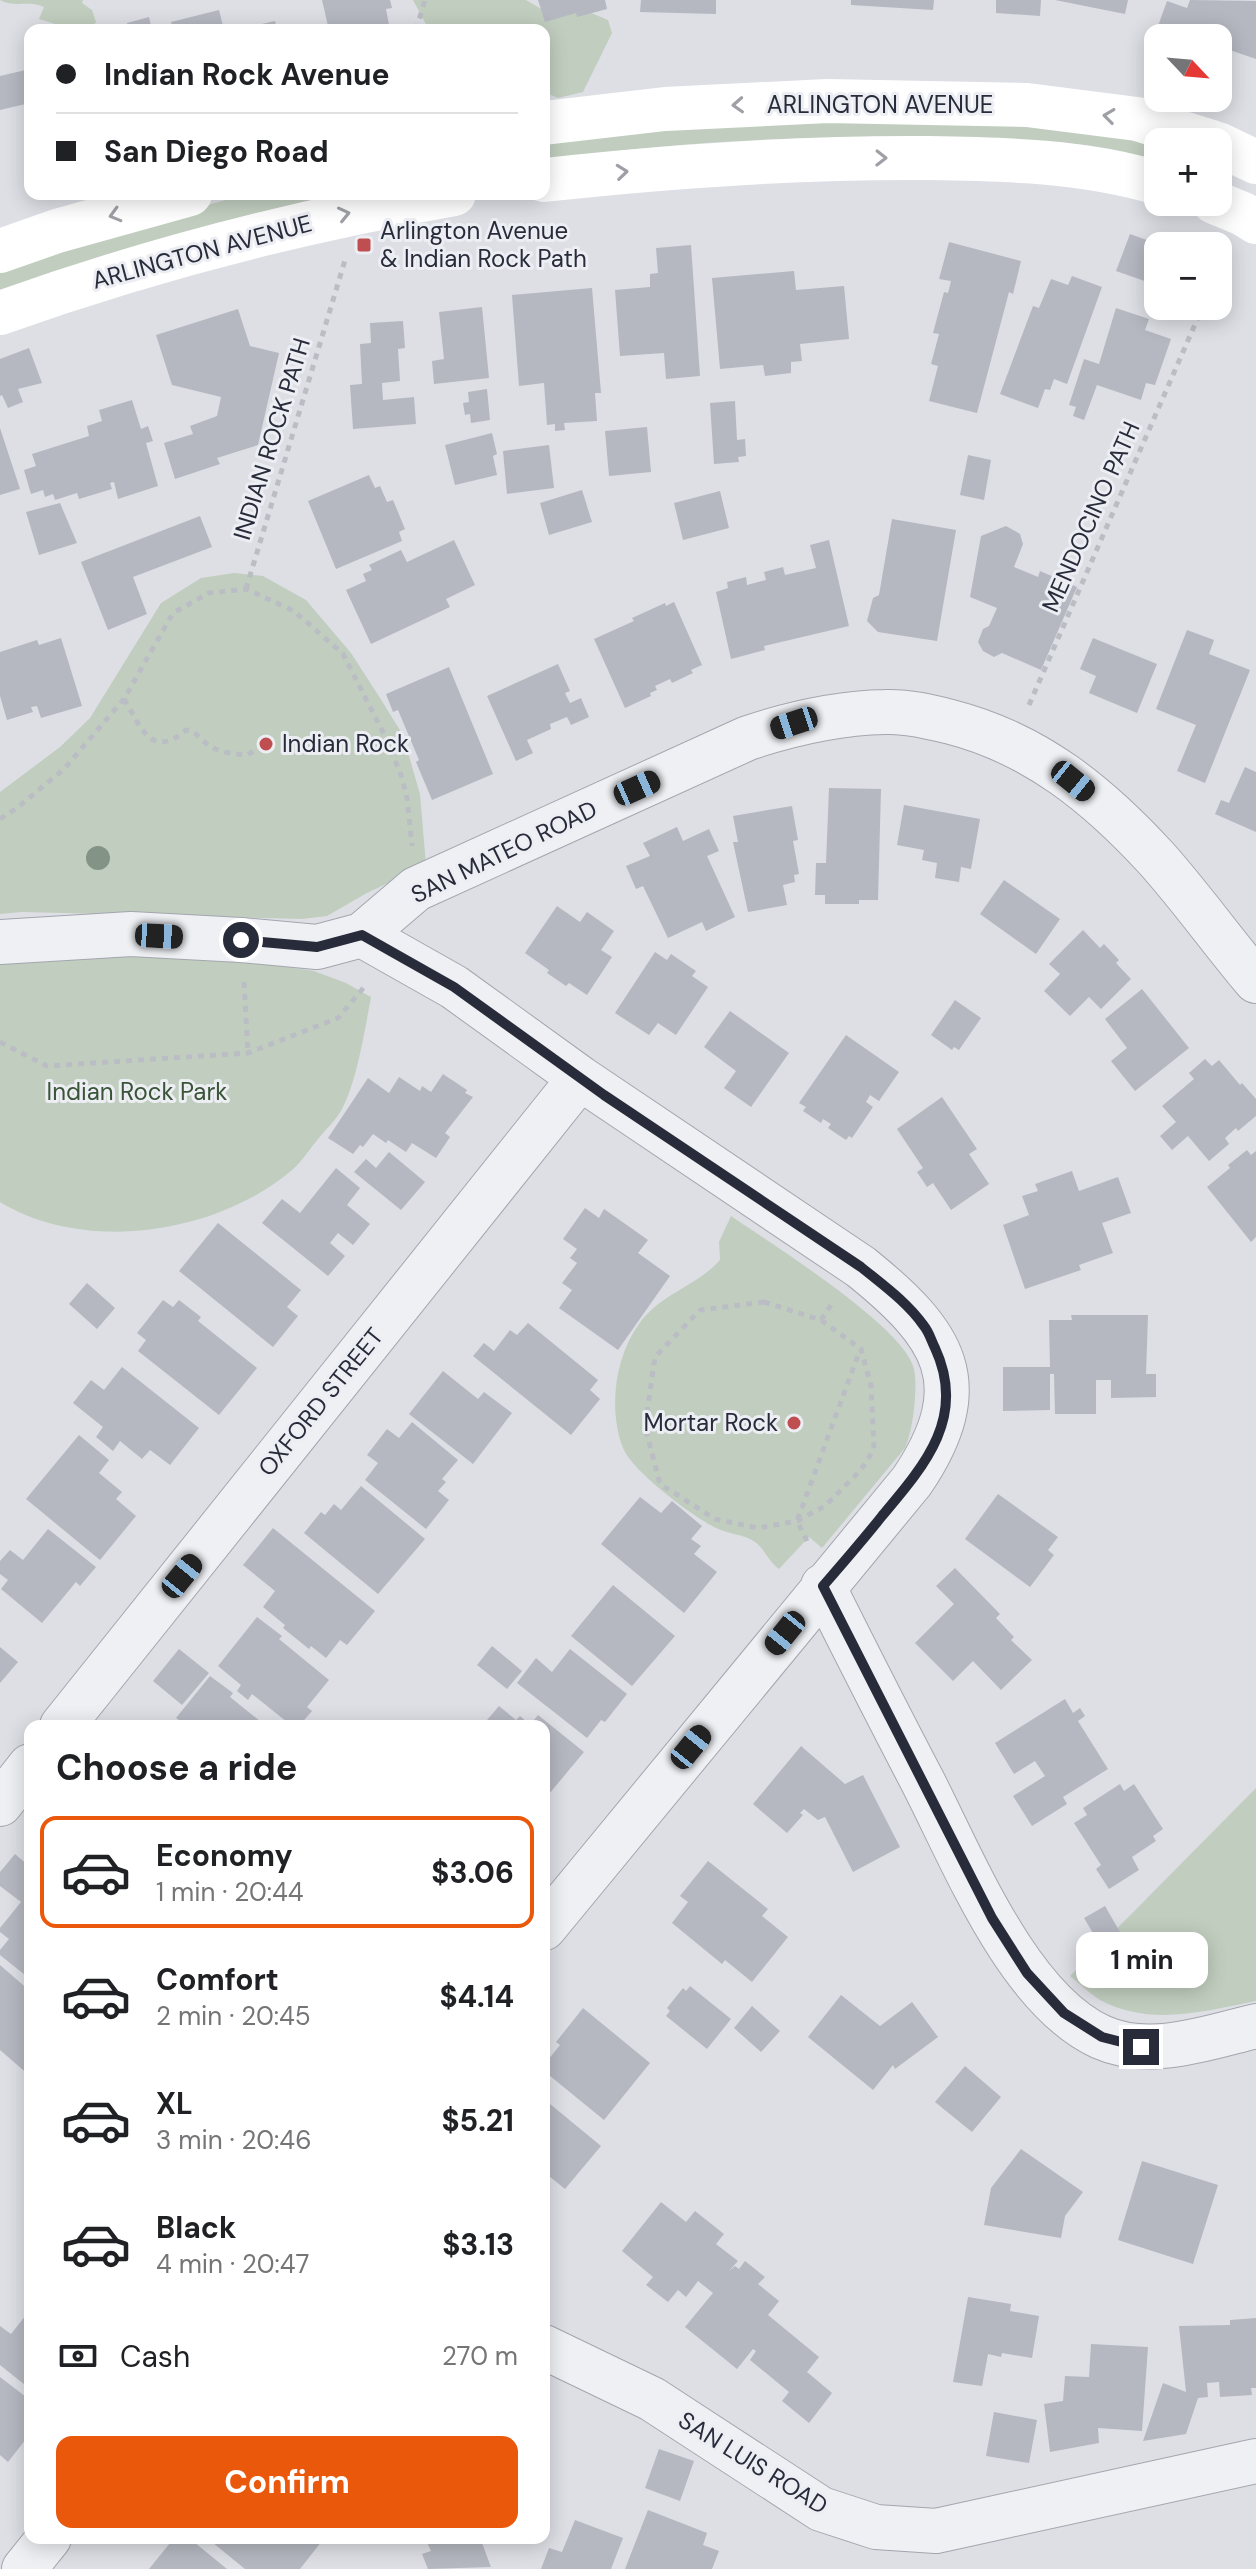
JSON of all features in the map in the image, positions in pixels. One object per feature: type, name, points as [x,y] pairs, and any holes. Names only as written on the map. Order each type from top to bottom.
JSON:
[{"type":"main road","name":"ARLINGTON AVENUE","points":[[550,122],[665,109],[827,101],[1027,105],[1137,119],[1166,128]]},
{"type":"main road","points":[[1232,151],[1256,162]]},
{"type":"main road","points":[[550,179],[661,168],[831,157],[1020,159],[1123,173],[1144,179]]},
{"type":"main road","points":[[0,251],[57,231],[168,200]]},
{"type":"main road","name":"ARLINGTON AVENUE","points":[[0,313],[74,286],[201,248],[361,210],[419,200]]},
{"type":"street","name":"SAN MATEO ROAD","points":[[378,944],[416,889],[748,738],[794,723],[888,712],[935,718],[975,728],[1013,743],[1055,766],[1091,795],[1145,848],[1256,981]]},
{"type":"street","points":[[0,942],[131,934],[317,947],[378,944],[454,987],[580,1078],[861,1267],[897,1297],[925,1327],[945,1368],[946,1415],[939,1436],[912,1481],[550,1921]]},
{"type":"street","name":"OXFORD STREET","points":[[67,1720],[580,1078]]},
{"type":"street","points":[[823,1586],[992,1918],[1027,1973],[1064,2013],[1102,2037],[1141,2047],[1189,2043],[1256,2026]]},
{"type":"street","points":[[0,1804],[24,1774]]},
{"type":"street","name":"SAN LUIS ROAD","points":[[550,2350],[652,2399],[821,2509],[876,2527],[936,2531],[1256,2461]]},
{"type":"street","points":[[24,2569],[44,2544]]},
{"type":"path","points":[[418,24],[425,0]]},
{"type":"path","name":"INDIAN ROCK PATH","points":[[246,589],[332,299]]},
{"type":"path","name":"MENDOCINO PATH","points":[[1013,743],[1197,320]]},
{"type":"path","points":[[0,819],[64,769],[124,699],[173,613],[209,593],[246,589],[294,611],[343,654],[387,740],[407,798]]},
{"type":"path","points":[[124,699],[143,730],[161,744],[173,742],[186,730],[193,731],[212,748],[226,752],[247,755],[266,744]]},
{"type":"path","points":[[241,940],[248,1053]]},
{"type":"path","points":[[0,1042],[47,1066],[248,1053],[338,1018],[378,944]]},
{"type":"path","points":[[764,1302],[821,1320],[861,1349],[871,1386],[874,1449],[861,1470],[825,1506],[798,1524],[758,1528],[715,1519],[660,1484],[645,1427],[655,1357],[700,1310],[764,1302]]},
{"type":"path","points":[[821,1320],[834,1303]]},
{"type":"path","points":[[798,1524],[861,1349]]},
{"type":"green space","points":[[0,0],[83,0],[82,3],[92,10],[96,22],[55,24],[39,19],[44,7]]},
{"type":"green space","points":[[413,0],[526,0],[548,13],[584,10],[608,20],[612,33],[583,92],[558,98],[550,95],[550,24],[426,24]]},
{"type":"green space","points":[[975,118],[1144,140],[1144,157],[1111,149],[1052,142],[850,138],[748,140],[550,159],[550,137],[610,130]]},
{"type":"green space","points":[[226,200],[317,200],[156,240],[0,292],[0,268]]},
{"type":"green space","points":[[234,573],[263,576],[306,600],[351,653],[403,735],[420,794],[426,865],[327,916],[302,919],[0,914],[0,792],[60,747],[90,718],[161,603],[201,578]]},
{"type":"green space","name":"Indian Rock Park","points":[[152,956],[242,960],[314,971],[346,983],[371,997],[360,1054],[342,1109],[296,1167],[261,1192],[227,1209],[189,1222],[150,1230],[110,1232],[71,1228],[34,1218],[0,1202],[0,957]]},
{"type":"green space","points":[[731,1216],[862,1309],[905,1351],[914,1369],[914,1409],[905,1448],[822,1548],[809,1537],[779,1569],[755,1542],[704,1521],[650,1480],[629,1458],[618,1433],[616,1384],[631,1337],[657,1305],[701,1277],[720,1260],[719,1242]]},
{"type":"green space","points":[[1256,1788],[1256,2001],[1178,2014],[1138,2013],[1100,2000],[1070,1976]]},
{"type":"building","points":[[322,0],[390,0],[392,8],[386,9],[389,24],[328,24]]},
{"type":"building","points":[[538,0],[605,0],[607,9],[577,17],[576,13],[545,22]]},
{"type":"building","points":[[641,0],[716,0],[716,14],[640,12]]},
{"type":"building","points":[[851,0],[934,0],[933,10],[851,5]]},
{"type":"building","points":[[996,0],[1041,0],[1040,16],[996,13]]},
{"type":"building","points":[[1055,0],[1128,0],[1125,14]]},
{"type":"building","points":[[1190,0],[1256,1],[1256,59],[1232,51],[1232,24],[1159,24],[1167,1],[1187,8]]},
{"type":"building","points":[[219,10],[222,24],[172,24]]},
{"type":"building","points":[[149,17],[151,24],[127,24]]},
{"type":"building","points":[[24,70],[24,104],[0,110],[0,76]]},
{"type":"building","points":[[1130,234],[1144,239],[1144,281],[1116,271]]},
{"type":"building","points":[[949,242],[1021,261],[1013,294],[1009,292],[977,413],[929,401],[938,366],[931,364],[939,334],[933,333],[944,292],[948,293],[951,281],[939,279]]},
{"type":"building","points":[[691,245],[700,376],[666,379],[664,353],[620,356],[615,290],[650,287],[650,274],[658,273],[656,248]]},
{"type":"building","points":[[794,271],[796,290],[844,286],[849,339],[800,344],[802,361],[791,362],[791,373],[765,376],[763,365],[720,369],[712,278]]},
{"type":"building","points":[[1072,276],[1102,287],[1067,384],[1054,379],[1050,390],[1045,389],[1038,408],[1000,394],[1033,306],[1039,308],[1051,279],[1068,285]]},
{"type":"building","points":[[592,288],[601,393],[595,393],[597,421],[564,423],[565,430],[555,431],[555,424],[547,425],[544,383],[519,386],[512,295]]},
{"type":"building","points":[[482,307],[489,378],[434,384],[432,361],[444,359],[439,312]]},
{"type":"building","points":[[1116,308],[1144,317],[1149,320],[1145,330],[1171,339],[1155,385],[1146,383],[1141,400],[1097,385],[1084,420],[1073,416],[1076,407],[1069,405],[1084,359],[1099,364]]},
{"type":"building","points":[[238,309],[250,346],[279,353],[258,445],[217,458],[220,464],[175,479],[164,443],[193,434],[190,426],[217,416],[221,397],[172,385],[156,335]]},
{"type":"building","points":[[403,321],[405,348],[398,349],[400,381],[382,383],[383,400],[414,397],[416,424],[353,429],[350,385],[362,384],[360,344],[371,343],[370,323]]},
{"type":"building","points":[[29,348],[42,383],[18,389],[23,402],[8,408],[0,396],[0,359]]},
{"type":"building","points":[[487,389],[490,420],[471,423],[470,414],[465,415],[463,403],[469,402],[468,392]]},
{"type":"building","points":[[132,400],[141,429],[148,426],[153,441],[146,443],[158,486],[118,499],[114,482],[110,483],[112,489],[79,499],[77,493],[55,500],[53,494],[45,497],[43,490],[31,494],[24,470],[36,466],[32,454],[89,436],[87,426],[102,421],[99,410]]},
{"type":"building","points":[[735,401],[737,440],[745,439],[746,456],[738,457],[739,462],[714,464],[710,403]]},
{"type":"building","points":[[647,427],[651,472],[609,476],[605,431]]},
{"type":"building","points":[[0,428],[20,489],[0,495]]},
{"type":"building","points":[[492,433],[497,454],[493,456],[497,475],[455,485],[445,445]]},
{"type":"building","points":[[549,445],[554,488],[507,494],[503,451]]},
{"type":"building","points":[[968,455],[991,460],[984,500],[960,495]]},
{"type":"building","points":[[369,475],[375,488],[380,486],[387,502],[393,500],[405,529],[399,532],[402,541],[336,569],[308,501]]},
{"type":"building","points":[[582,490],[592,522],[549,535],[540,503]]},
{"type":"building","points":[[720,491],[729,528],[683,540],[674,503]]},
{"type":"building","points":[[60,503],[77,543],[39,555],[26,512]]},
{"type":"building","points":[[200,516],[212,547],[133,577],[147,614],[108,630],[81,562]]},
{"type":"building","points":[[892,519],[956,530],[937,641],[878,632],[867,621],[873,598],[879,595]]},
{"type":"building","points":[[1006,526],[1020,534],[1023,544],[1014,567],[1038,577],[1040,571],[1077,587],[1041,670],[1002,653],[994,657],[983,651],[978,642],[997,608],[970,597],[981,536]]},
{"type":"building","points":[[454,540],[475,585],[446,599],[450,607],[371,644],[346,590],[366,581],[363,574],[372,570],[369,565],[401,550],[407,562]]},
{"type":"building","points":[[829,540],[849,626],[764,646],[765,650],[731,659],[716,592],[728,588],[727,582],[746,577],[747,585],[766,580],[764,572],[783,567],[785,575],[816,568],[810,545]]},
{"type":"building","points":[[674,602],[702,665],[672,683],[670,679],[655,686],[657,690],[650,693],[651,696],[625,708],[594,639],[634,621],[632,618]]},
{"type":"building","points":[[1187,630],[1214,640],[1209,654],[1250,670],[1205,783],[1177,771],[1196,725],[1156,709]]},
{"type":"building","points":[[61,638],[82,706],[41,718],[37,706],[31,707],[33,712],[7,720],[0,696],[0,652],[37,640],[39,645]]},
{"type":"building","points":[[1093,638],[1157,664],[1137,713],[1089,693],[1096,676],[1080,669]]},
{"type":"building","points":[[558,664],[570,691],[565,693],[570,703],[581,698],[589,717],[571,725],[567,717],[550,724],[551,729],[527,740],[533,753],[516,761],[487,696]]},
{"type":"building","points":[[449,667],[493,774],[432,800],[398,710],[393,712],[386,694]]},
{"type":"building","points":[[1245,767],[1256,772],[1256,832],[1215,814],[1221,800],[1229,803]]},
{"type":"building","points":[[829,788],[881,789],[878,900],[859,900],[859,904],[825,904],[825,895],[815,895],[816,863],[826,863]]},
{"type":"building","points":[[904,805],[980,819],[971,869],[961,867],[959,882],[935,878],[937,863],[922,860],[924,850],[897,845]]},
{"type":"building","points":[[792,806],[798,840],[793,841],[799,874],[794,875],[795,882],[783,885],[787,905],[748,912],[733,842],[738,842],[733,816]]},
{"type":"building","points":[[677,827],[683,841],[709,829],[719,851],[707,856],[735,917],[706,931],[702,922],[668,938],[643,886],[636,889],[626,866],[650,856],[643,843]]},
{"type":"building","points":[[1004,880],[1060,919],[1036,954],[980,914]]},
{"type":"building","points":[[557,906],[580,922],[587,912],[614,931],[601,950],[612,957],[587,995],[569,983],[566,986],[525,953]]},
{"type":"building","points":[[1083,930],[1100,948],[1104,944],[1131,979],[1101,1009],[1089,997],[1070,1016],[1044,991],[1060,974],[1049,964]]},
{"type":"building","points":[[655,952],[667,960],[671,954],[696,971],[692,976],[708,987],[676,1035],[658,1023],[649,1035],[615,1013]]},
{"type":"building","points":[[1142,989],[1189,1048],[1135,1091],[1111,1061],[1127,1048],[1105,1019]]},
{"type":"building","points":[[955,1000],[981,1018],[959,1050],[954,1047],[952,1050],[931,1035]]},
{"type":"building","points":[[730,1011],[789,1053],[751,1107],[724,1088],[736,1071],[704,1047]]},
{"type":"building","points":[[846,1035],[899,1072],[879,1101],[870,1095],[866,1102],[873,1107],[852,1138],[849,1136],[846,1140],[828,1128],[831,1124],[823,1119],[821,1123],[803,1111],[806,1107],[799,1103]]},
{"type":"building","points":[[1205,1059],[1212,1066],[1219,1060],[1256,1099],[1256,1116],[1225,1138],[1229,1144],[1209,1161],[1188,1136],[1172,1150],[1160,1136],[1176,1122],[1162,1106],[1194,1079],[1189,1073]]},
{"type":"building","points":[[443,1074],[473,1097],[445,1133],[450,1137],[436,1158],[412,1143],[406,1152],[373,1134],[353,1154],[328,1138],[368,1078],[389,1093],[399,1077],[420,1091],[422,1086],[431,1092]]},
{"type":"building","points":[[942,1097],[977,1149],[969,1154],[989,1184],[951,1210],[933,1183],[927,1187],[917,1172],[923,1168],[897,1129]]},
{"type":"building","points":[[1247,1150],[1251,1155],[1256,1151],[1256,1237],[1251,1242],[1207,1187]]},
{"type":"building","points":[[389,1152],[425,1182],[401,1210],[354,1172],[366,1159],[376,1168]]},
{"type":"building","points":[[336,1168],[360,1188],[347,1205],[370,1224],[353,1245],[338,1233],[330,1243],[345,1256],[328,1276],[262,1223],[282,1199],[300,1213]]},
{"type":"building","points":[[1072,1171],[1079,1191],[1118,1177],[1131,1213],[1102,1223],[1113,1253],[1079,1265],[1081,1270],[1025,1289],[1003,1225],[1029,1215],[1022,1196],[1038,1191],[1035,1184]]},
{"type":"building","points":[[585,1208],[599,1218],[604,1209],[648,1240],[638,1253],[670,1276],[618,1350],[559,1308],[572,1290],[562,1283],[577,1263],[570,1258],[577,1249],[563,1239]]},
{"type":"building","points":[[218,1223],[301,1290],[287,1307],[298,1316],[273,1347],[179,1271]]},
{"type":"building","points":[[87,1283],[115,1308],[97,1329],[69,1304]]},
{"type":"building","points":[[163,1300],[173,1307],[179,1300],[201,1317],[198,1321],[257,1368],[219,1415],[138,1351],[146,1340],[137,1333]]},
{"type":"building","points":[[1071,1315],[1148,1315],[1146,1374],[1156,1374],[1156,1397],[1111,1398],[1111,1380],[1096,1380],[1096,1414],[1055,1414],[1054,1374],[1050,1374],[1050,1410],[1003,1411],[1003,1367],[1050,1367],[1049,1320],[1072,1320]]},
{"type":"building","points":[[528,1323],[598,1380],[590,1390],[600,1399],[571,1435],[473,1356],[484,1343],[494,1351],[510,1330],[517,1335]]},
{"type":"building","points":[[122,1367],[199,1428],[170,1465],[150,1450],[142,1459],[120,1441],[113,1451],[96,1437],[103,1427],[73,1403],[91,1380],[104,1390]]},
{"type":"building","points":[[443,1371],[478,1399],[484,1392],[512,1413],[473,1464],[409,1414]]},
{"type":"building","points":[[412,1422],[458,1460],[442,1479],[446,1482],[438,1491],[449,1500],[426,1529],[365,1480],[378,1463],[367,1455],[387,1429],[399,1438]]},
{"type":"building","points":[[79,1435],[109,1460],[99,1473],[122,1492],[116,1499],[136,1516],[100,1560],[26,1499]]},
{"type":"building","points":[[361,1486],[425,1539],[378,1594],[304,1533],[321,1512],[325,1515],[334,1504],[341,1510]]},
{"type":"building","points":[[998,1494],[1058,1537],[1048,1550],[1054,1555],[1030,1587],[965,1539]]},
{"type":"building","points":[[640,1497],[661,1513],[672,1501],[702,1526],[691,1539],[701,1546],[694,1554],[717,1572],[684,1613],[601,1544]]},
{"type":"building","points":[[273,1528],[375,1611],[347,1645],[340,1640],[326,1658],[283,1628],[285,1625],[263,1607],[275,1591],[243,1565]]},
{"type":"building","points":[[48,1529],[96,1567],[80,1586],[76,1582],[42,1623],[1,1589],[8,1580],[0,1574],[0,1561],[10,1550],[23,1560]]},
{"type":"building","points":[[955,1568],[1000,1614],[996,1618],[1014,1637],[1011,1640],[1032,1660],[1001,1690],[973,1661],[953,1681],[915,1643],[954,1604],[936,1586]]},
{"type":"building","points":[[613,1585],[675,1636],[632,1686],[571,1636]]},
{"type":"building","points":[[257,1617],[329,1680],[307,1707],[312,1711],[304,1720],[284,1720],[252,1694],[248,1700],[237,1691],[241,1685],[218,1666]]},
{"type":"building","points":[[492,1646],[522,1671],[507,1689],[477,1665]]},
{"type":"building","points":[[0,1647],[18,1662],[0,1683]]},
{"type":"building","points":[[179,1649],[209,1673],[182,1705],[153,1681]]},
{"type":"building","points":[[570,1649],[627,1694],[605,1722],[601,1720],[587,1738],[517,1683],[536,1658],[552,1672]]},
{"type":"building","points":[[210,1676],[233,1693],[230,1697],[259,1720],[179,1720],[176,1718]]},
{"type":"building","points":[[1065,1699],[1073,1713],[1080,1708],[1085,1716],[1078,1721],[1108,1769],[1063,1797],[1067,1804],[1032,1826],[1013,1796],[1045,1776],[1035,1761],[1014,1774],[995,1743]]},
{"type":"building","points":[[499,1706],[516,1720],[487,1720]]},
{"type":"building","points":[[550,1725],[584,1752],[550,1793]]},
{"type":"building","points":[[801,1746],[845,1784],[863,1775],[900,1847],[853,1872],[825,1817],[818,1820],[804,1809],[800,1813],[803,1815],[787,1833],[753,1804]]},
{"type":"building","points":[[1120,1784],[1124,1791],[1134,1784],[1163,1829],[1153,1836],[1156,1841],[1132,1857],[1139,1870],[1109,1889],[1096,1869],[1101,1865],[1074,1823],[1087,1815],[1083,1808]]},
{"type":"building","points":[[15,1854],[24,1862],[24,1974],[0,1955],[0,1950],[9,1939],[0,1932],[0,1928],[21,1902],[0,1886],[0,1872]]},
{"type":"building","points":[[708,1861],[768,1909],[762,1916],[788,1937],[752,1982],[725,1960],[722,1964],[672,1923],[688,1902],[680,1896]]},
{"type":"building","points":[[1105,1906],[1132,1953],[1112,1965],[1084,1918]]},
{"type":"building","points":[[0,1965],[24,1986],[24,2071],[0,2050]]},
{"type":"building","points":[[690,1986],[731,2019],[707,2049],[666,2016],[670,2011],[667,2008],[683,1988],[686,1991]]},
{"type":"building","points":[[841,1995],[880,2026],[912,2002],[938,2037],[895,2069],[893,2065],[873,2090],[808,2037]]},
{"type":"building","points":[[752,2006],[780,2031],[761,2052],[734,2028]]},
{"type":"building","points":[[583,2008],[650,2063],[604,2120],[550,2076],[550,2058],[560,2045],[556,2042]]},
{"type":"building","points":[[965,2066],[1001,2097],[972,2132],[935,2102]]},
{"type":"building","points":[[550,2104],[601,2146],[565,2189],[550,2177]]},
{"type":"building","points":[[1021,2149],[1083,2192],[1065,2216],[1061,2238],[984,2225],[991,2188]]},
{"type":"building","points":[[1142,2161],[1218,2185],[1193,2264],[1118,2240]]},
{"type":"building","points":[[661,2202],[686,2222],[695,2211],[724,2234],[716,2244],[738,2261],[729,2271],[735,2266],[739,2269],[745,2261],[765,2277],[758,2284],[779,2301],[768,2315],[819,2357],[807,2372],[832,2393],[809,2423],[782,2401],[789,2392],[750,2360],[756,2351],[753,2349],[737,2369],[685,2327],[713,2293],[698,2281],[686,2297],[678,2290],[668,2302],[646,2285],[653,2277],[622,2251]]},
{"type":"building","points":[[968,2297],[1011,2304],[1010,2311],[1039,2316],[1032,2358],[988,2354],[982,2386],[953,2382]]},
{"type":"building","points":[[24,2318],[24,2384],[0,2365],[0,2326],[11,2334]]},
{"type":"building","points":[[1256,2318],[1256,2388],[1251,2388],[1252,2395],[1220,2397],[1219,2382],[1207,2383],[1208,2397],[1198,2398],[1186,2434],[1143,2441],[1163,2383],[1186,2392],[1179,2326],[1230,2325],[1230,2320]]},
{"type":"building","points":[[1091,2344],[1148,2347],[1142,2431],[1098,2428],[1099,2443],[1050,2452],[1044,2404],[1063,2401],[1065,2376],[1089,2377]]},
{"type":"building","points":[[0,2377],[24,2395],[24,2442],[8,2462],[0,2455]]},
{"type":"building","points":[[994,2412],[1037,2420],[1029,2463],[986,2456]]},
{"type":"building","points":[[659,2449],[694,2461],[680,2501],[645,2488]]},
{"type":"building","points":[[648,2510],[707,2533],[703,2545],[719,2551],[712,2569],[625,2569]]},
{"type":"building","points":[[575,2520],[623,2538],[611,2569],[541,2569],[549,2548],[562,2552]]},
{"type":"building","points":[[169,2544],[196,2544],[227,2569],[149,2569]]},
{"type":"building","points":[[214,2544],[320,2544],[300,2569],[245,2569]]},
{"type":"building","points":[[428,2544],[482,2544],[491,2567],[428,2569],[422,2554],[431,2551]]},
{"type":"place","name":"Arlington Avenue & Indian Rock Path","points":[[364,245]]},
{"type":"place","name":"Indian Rock","points":[[266,744]]},
{"type":"place","name":"Mortar Rock","points":[[794,1423]]},
{"type":"route","points":[[241,940],[317,947],[362,935],[411,961],[454,987],[701,1162],[861,1267],[897,1297],[925,1327],[945,1368],[946,1415],[939,1436],[912,1481],[823,1586],[992,1918],[1027,1973],[1064,2013],[1102,2037],[1141,2047]]}]
